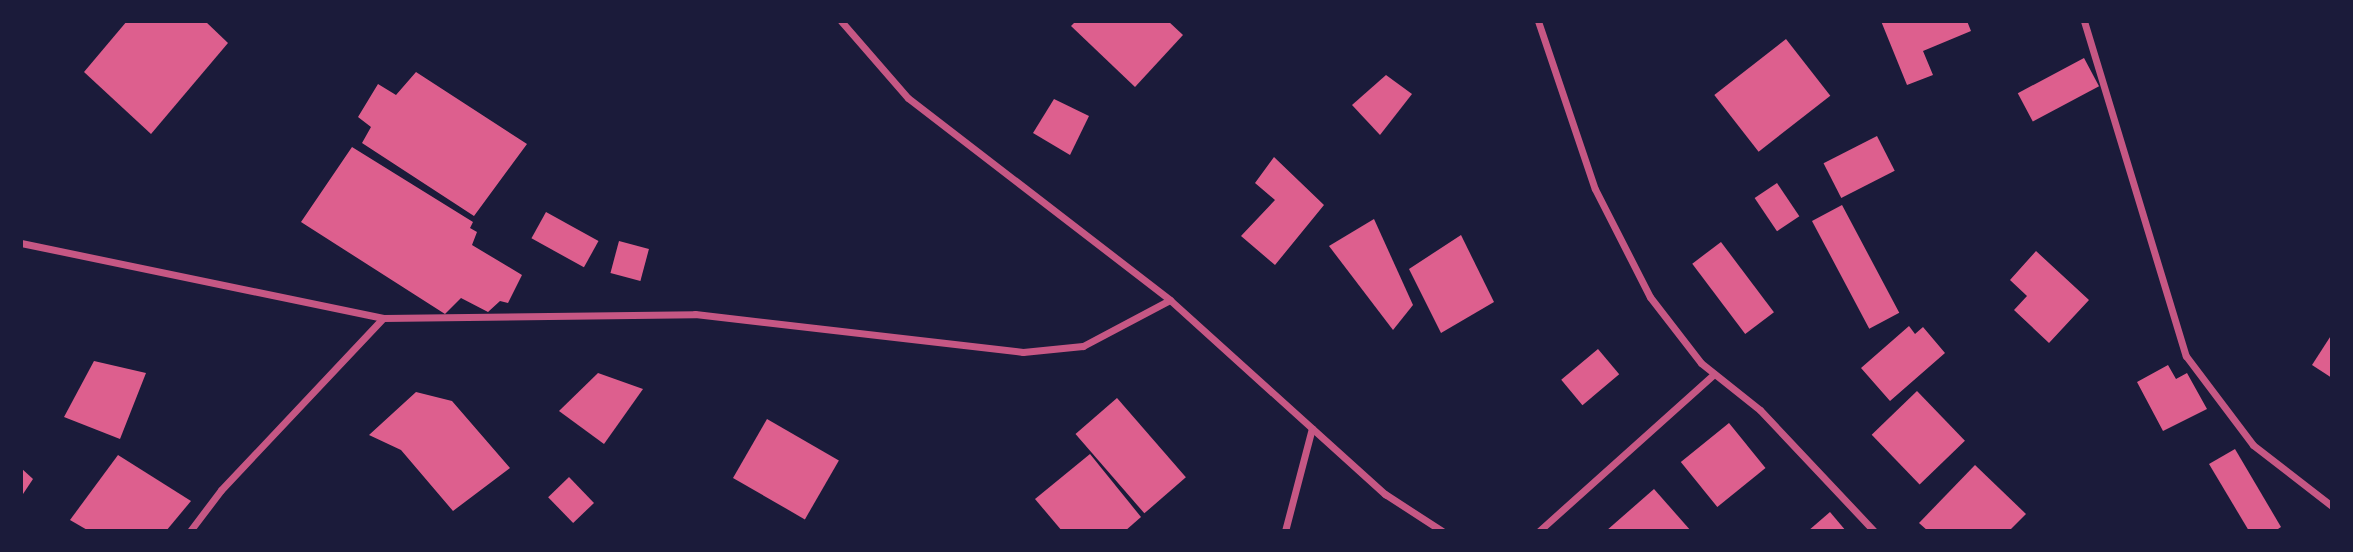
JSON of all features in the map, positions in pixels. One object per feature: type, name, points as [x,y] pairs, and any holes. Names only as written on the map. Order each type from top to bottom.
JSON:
[{"type":"street","points":[[841,21],[908,98],[1170,300],[1385,494],[1442,531]]},
{"type":"street","points":[[1538,21],[1601,201],[1650,297],[1714,374],[1760,410],[1874,531]]},
{"type":"street","points":[[2084,21],[2186,356],[2253,445],[2332,506]]},
{"type":"street","points":[[21,243],[383,318],[695,314],[1023,352],[1083,346],[1170,300]]},
{"type":"street","points":[[190,531],[221,491],[383,318]]},
{"type":"street","points":[[1539,531],[1714,374]]},
{"type":"street","points":[[1285,531],[1312,428]]},
{"type":"building","points":[[127,21],[205,21],[228,43],[151,134],[84,72]]},
{"type":"building","points":[[1076,21],[1168,21],[1183,35],[1135,87],[1071,26]]},
{"type":"building","points":[[1881,21],[1967,21],[1971,31],[1923,51],[1933,75],[1907,85]]},
{"type":"building","points":[[1786,39],[1830,96],[1759,152],[1714,95]]},
{"type":"building","points":[[2084,58],[2099,86],[2033,121],[2018,93]]},
{"type":"building","points":[[416,72],[527,144],[474,216],[362,143],[371,127],[358,117],[378,84],[396,95]]},
{"type":"building","points":[[1386,75],[1412,94],[1380,135],[1352,105]]},
{"type":"building","points":[[1054,99],[1089,116],[1070,155],[1033,133]]},
{"type":"building","points":[[1877,136],[1895,171],[1841,198],[1824,163]]},
{"type":"building","points":[[352,147],[473,222],[470,228],[477,232],[472,245],[522,275],[508,303],[500,301],[488,312],[461,298],[445,314],[301,222]]},
{"type":"building","points":[[1274,157],[1324,205],[1275,265],[1241,236],[1275,200],[1255,183]]},
{"type":"building","points":[[1777,183],[1799,216],[1777,231],[1755,198]]},
{"type":"building","points":[[1842,205],[1899,313],[1869,329],[1812,221]]},
{"type":"building","points":[[546,212],[598,241],[584,267],[531,238]]},
{"type":"building","points":[[1374,219],[1413,305],[1393,330],[1329,246]]},
{"type":"building","points":[[1461,235],[1494,302],[1441,333],[1409,269]]},
{"type":"building","points":[[619,241],[649,249],[640,281],[610,273]]},
{"type":"building","points":[[1721,242],[1774,312],[1745,334],[1692,264]]},
{"type":"building","points":[[2036,251],[2089,300],[2049,343],[2014,310],[2027,296],[2010,280]]},
{"type":"building","points":[[1909,326],[1915,334],[1923,327],[1945,353],[1890,401],[1861,368]]},
{"type":"building","points":[[2332,334],[2332,378],[2312,365]]},
{"type":"building","points":[[1598,349],[1619,374],[1582,405],[1561,380]]},
{"type":"building","points":[[94,361],[146,373],[120,439],[64,417]]},
{"type":"building","points":[[2168,365],[2176,379],[2187,373],[2207,409],[2163,431],[2137,382]]},
{"type":"building","points":[[598,373],[643,389],[604,444],[559,411]]},
{"type":"building","points":[[1917,391],[1965,441],[1920,484],[1872,435]]},
{"type":"building","points":[[416,392],[452,401],[510,468],[453,511],[401,450],[369,435]]},
{"type":"building","points":[[1117,398],[1186,477],[1144,513],[1075,434]]},
{"type":"building","points":[[767,419],[839,460],[805,519],[733,478]]},
{"type":"building","points":[[1729,423],[1766,468],[1717,507],[1681,462]]},
{"type":"building","points":[[2235,449],[2281,527],[2275,531],[2249,531],[2209,464]]},
{"type":"building","points":[[1090,454],[1141,517],[1125,531],[1062,531],[1035,499]]},
{"type":"building","points":[[118,455],[191,501],[166,531],[89,531],[70,520]]},
{"type":"building","points":[[1975,465],[2026,514],[2009,531],[1928,531],[1919,523]]},
{"type":"building","points":[[21,468],[33,479],[21,497]]},
{"type":"building","points":[[569,477],[594,503],[573,523],[548,497]]},
{"type":"building","points":[[1654,489],[1691,531],[1606,531]]},
{"type":"building","points":[[1830,512],[1846,531],[1808,531]]}]
